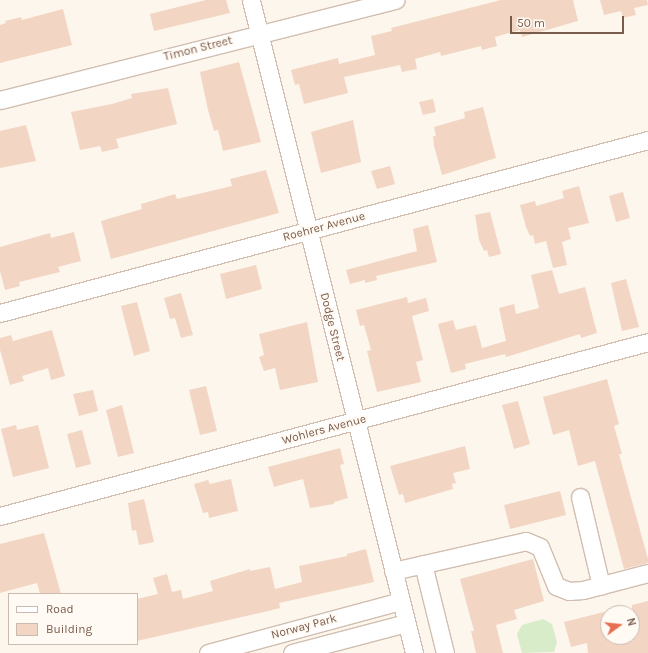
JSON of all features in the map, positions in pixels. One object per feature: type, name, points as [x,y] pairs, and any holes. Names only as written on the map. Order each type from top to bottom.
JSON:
[{"type":"street","name":"Dodge Street","points":[[252,0],[308,231],[414,653]]},
{"type":"street","name":"Timon Street","points":[[0,100],[260,33],[396,0]]},
{"type":"street","name":"Roehrer Avenue","points":[[0,313],[648,140]]},
{"type":"street","name":"Wohlers Avenue","points":[[0,516],[356,422],[648,342]]},
{"type":"street","points":[[580,498],[601,586]]},
{"type":"street","points":[[393,571],[526,542],[540,547],[556,586],[569,591],[601,586],[648,573]]},
{"type":"street","points":[[423,564],[445,653]]},
{"type":"street","name":"Norway Park","points":[[208,653],[400,601]]},
{"type":"street","name":"Norway Park","points":[[292,653],[406,623]]},
{"type":"green space","points":[[543,619],[552,624],[557,642],[554,652],[522,653],[517,634],[522,625]]},
{"type":"building","points":[[206,0],[226,0],[230,13],[154,31],[150,14]]},
{"type":"building","points":[[501,0],[573,0],[578,21],[522,37],[520,30],[495,37],[497,46],[482,50],[481,46],[441,56],[440,52],[415,59],[417,69],[402,72],[400,65],[344,77],[348,93],[304,104],[299,84],[295,85],[291,70],[338,58],[339,64],[375,55],[371,36],[392,31],[391,28]]},
{"type":"building","points":[[600,0],[647,0],[648,5],[634,8],[636,15],[623,18],[621,11],[604,15]]},
{"type":"building","points":[[63,9],[72,45],[0,63],[0,25],[6,23],[5,21],[21,17],[22,20]]},
{"type":"building","points":[[239,62],[261,142],[223,151],[218,130],[214,131],[200,72]]},
{"type":"building","points":[[168,88],[177,124],[116,139],[119,148],[102,152],[100,146],[80,150],[71,112],[112,104],[132,98],[131,94]]},
{"type":"building","points":[[433,99],[436,112],[423,115],[419,102]]},
{"type":"building","points":[[483,107],[496,158],[442,175],[434,146],[433,136],[436,136],[434,127],[465,118],[464,112]]},
{"type":"building","points":[[353,120],[361,162],[321,173],[311,132]]},
{"type":"building","points":[[26,125],[36,161],[0,168],[0,131]]},
{"type":"building","points":[[390,166],[395,184],[377,189],[371,171]]},
{"type":"building","points":[[266,170],[279,213],[111,259],[101,221],[142,209],[141,204],[175,194],[177,199],[232,186],[230,179]]},
{"type":"building","points":[[579,186],[589,223],[568,228],[571,239],[562,242],[567,265],[553,268],[546,241],[535,244],[533,235],[530,236],[526,227],[520,205],[535,201],[536,206],[564,198],[562,191]]},
{"type":"building","points":[[623,192],[630,218],[616,222],[609,196]]},
{"type":"building","points":[[490,212],[501,254],[489,257],[487,250],[484,251],[479,240],[475,215]]},
{"type":"building","points":[[428,225],[437,262],[376,276],[377,280],[365,283],[365,280],[350,284],[346,270],[417,251],[413,229]]},
{"type":"building","points":[[74,232],[81,261],[58,267],[60,272],[19,282],[20,286],[5,290],[0,271],[0,247],[50,233],[51,238]]},
{"type":"building","points":[[256,265],[262,289],[226,299],[220,274]]},
{"type":"building","points":[[552,270],[559,294],[585,287],[597,333],[581,338],[580,334],[506,357],[505,354],[465,364],[466,369],[451,373],[438,324],[453,320],[456,330],[476,325],[482,348],[506,341],[499,308],[514,304],[516,314],[539,308],[531,275]]},
{"type":"building","points":[[626,279],[639,327],[622,331],[611,283]]},
{"type":"building","points":[[181,293],[193,335],[181,338],[175,318],[170,319],[164,298]]},
{"type":"building","points":[[407,297],[408,303],[426,298],[429,311],[412,316],[423,360],[416,362],[421,382],[377,392],[367,351],[371,350],[364,325],[360,326],[356,310]]},
{"type":"building","points":[[137,302],[150,351],[134,356],[121,306]]},
{"type":"building","points":[[307,322],[318,382],[280,390],[275,368],[264,371],[259,357],[264,355],[259,334]]},
{"type":"building","points":[[52,330],[65,376],[51,380],[48,368],[22,376],[24,381],[10,385],[0,350],[0,338],[11,335],[13,341]]},
{"type":"building","points":[[607,379],[619,424],[614,426],[622,454],[619,454],[648,559],[648,563],[624,569],[595,461],[578,466],[569,430],[553,435],[543,397]]},
{"type":"building","points":[[206,386],[217,431],[200,435],[189,390]]},
{"type":"building","points":[[93,390],[98,411],[79,416],[73,394]]},
{"type":"building","points":[[518,401],[530,444],[514,449],[502,405]]},
{"type":"building","points":[[122,405],[134,453],[118,457],[106,410]]},
{"type":"building","points":[[16,425],[17,430],[38,425],[49,468],[13,477],[1,429]]},
{"type":"building","points":[[82,430],[91,464],[76,468],[67,434]]},
{"type":"building","points":[[465,446],[470,469],[453,473],[456,483],[452,484],[453,489],[405,503],[403,494],[399,495],[390,466]]},
{"type":"building","points":[[340,448],[344,464],[340,465],[348,498],[334,502],[334,504],[310,508],[303,479],[274,487],[268,467]]},
{"type":"building","points":[[231,479],[238,511],[209,518],[208,512],[203,513],[194,484],[208,480],[210,484]]},
{"type":"building","points":[[560,491],[566,515],[510,529],[504,505]]},
{"type":"building","points":[[144,499],[154,542],[139,545],[136,530],[132,531],[128,503]]},
{"type":"building","points":[[44,533],[61,593],[40,593],[37,583],[0,593],[0,544]]},
{"type":"building","points":[[366,549],[374,582],[279,603],[280,608],[138,641],[138,599],[158,594],[153,578],[167,574],[172,592],[181,590],[183,599],[213,591],[210,581],[250,569],[250,571],[270,567],[275,589],[302,582],[299,566],[347,556],[347,554]]},
{"type":"building","points":[[533,559],[544,601],[514,610],[517,619],[496,625],[503,653],[476,653],[471,631],[474,631],[460,579]]},
{"type":"building","points":[[648,601],[648,653],[588,653],[587,643],[571,647],[564,622],[600,613],[600,645],[640,645],[640,605],[632,605]]}]
